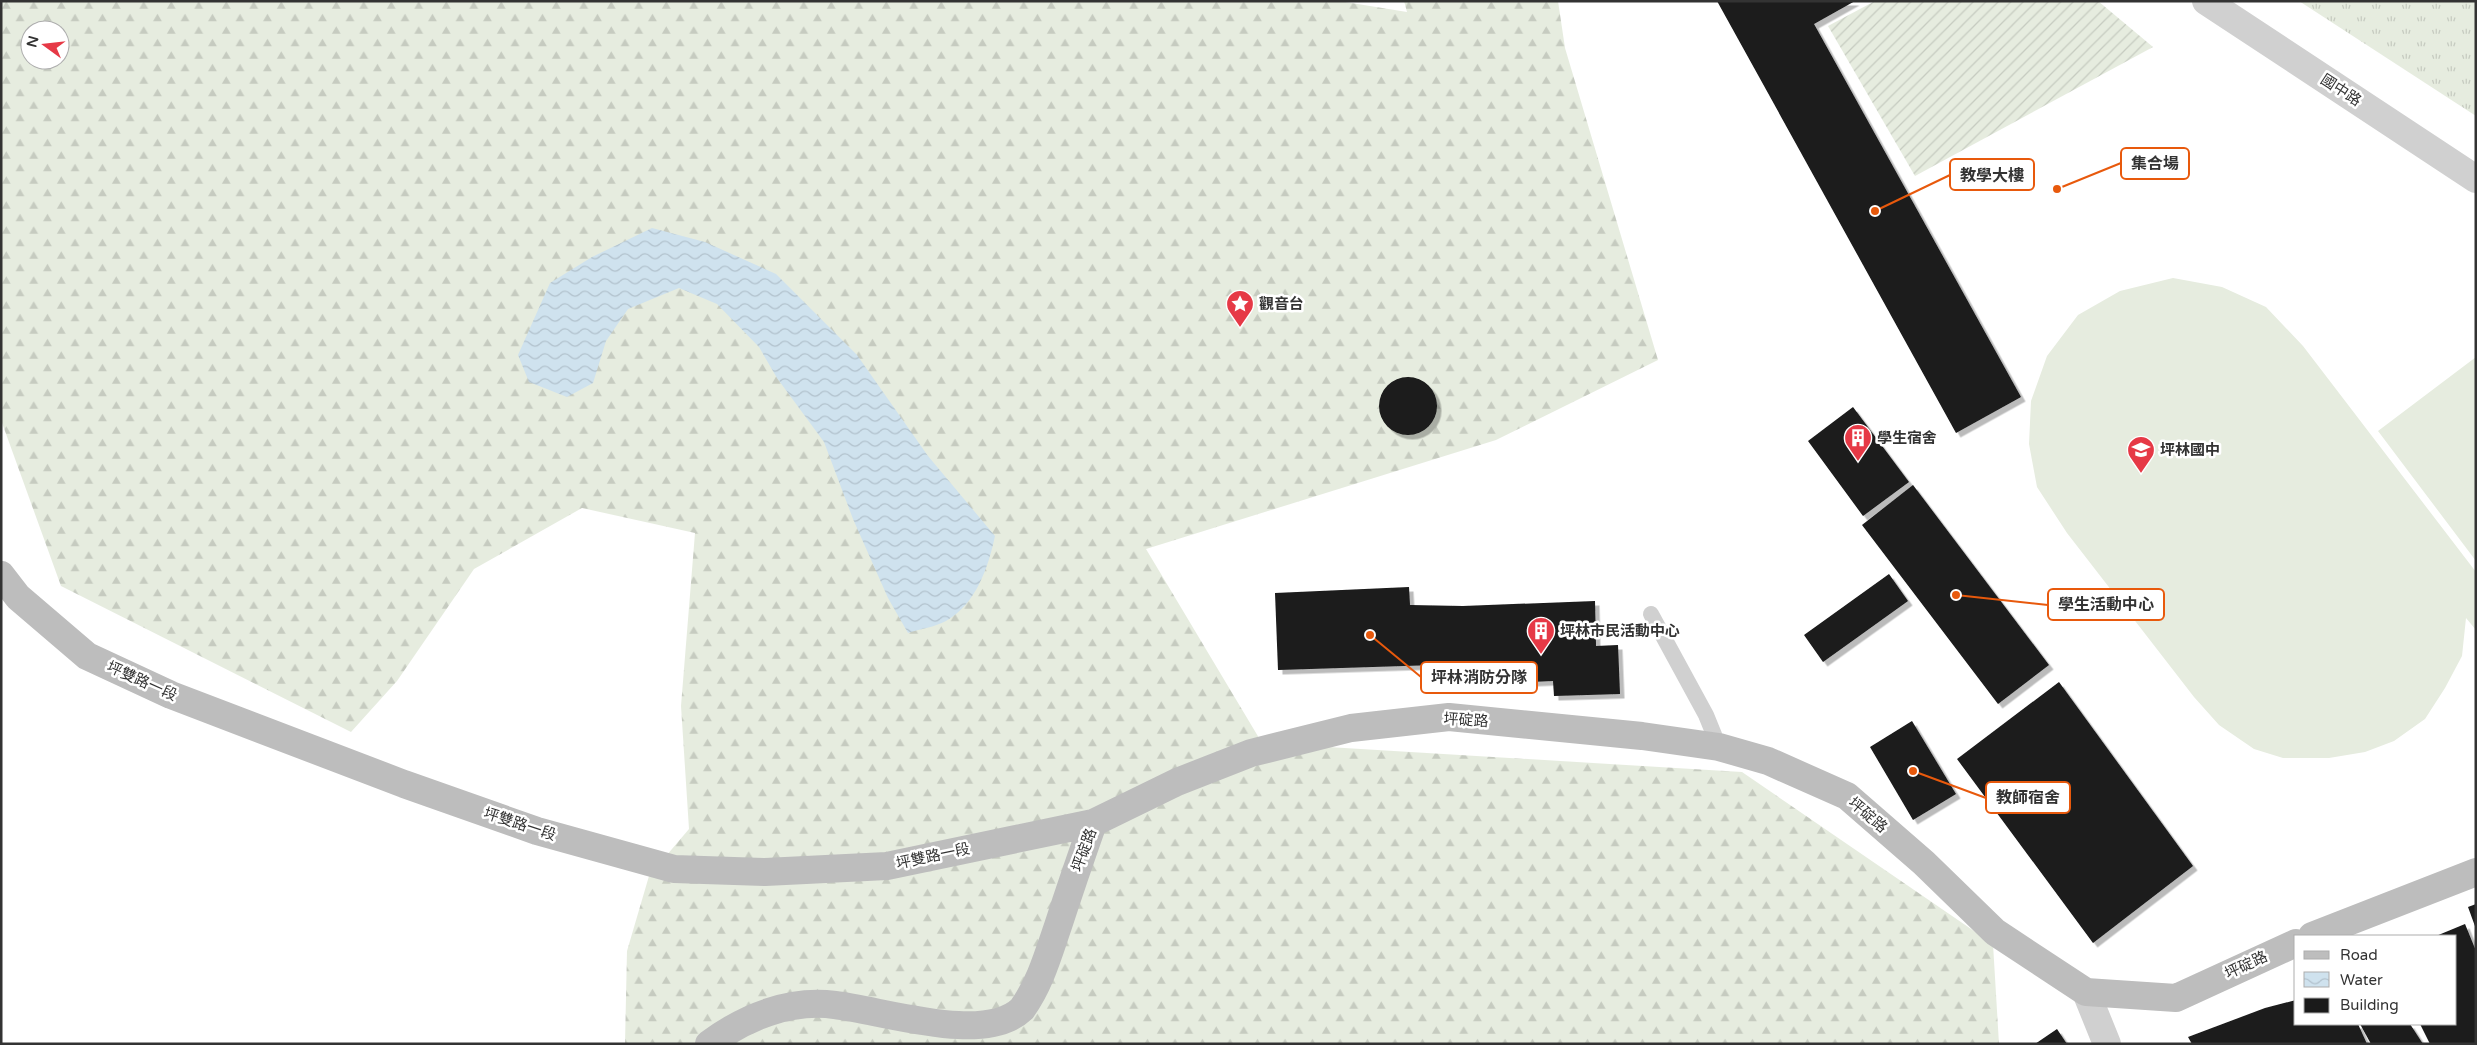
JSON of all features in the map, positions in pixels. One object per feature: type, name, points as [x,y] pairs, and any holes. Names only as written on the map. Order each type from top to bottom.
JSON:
[{"type":"main road","name":"坪雙路一段","points":[[1,575],[18,597],[87,656],[171,694],[404,784],[537,831],[674,869],[765,872],[887,866],[1093,822]]},
{"type":"main road","name":"坪碇路","points":[[709,1044],[752,1016],[797,1005],[835,1004],[949,1032],[983,1032],[1003,1025],[1021,1011],[1038,982],[1093,822],[1177,782],[1252,753],[1350,728],[1449,717],[1642,736],[1720,747],[1768,761],[1847,796],[1924,863],[1995,932],[2086,992],[2176,998],[2294,944]]},
{"type":"main road","points":[[2315,935],[2476,872]]},
{"type":"street","name":"國中路","points":[[2206,1],[2476,179]]},
{"type":"street","points":[[2086,992],[2107,1044]]},
{"type":"lane","points":[[1651,614],[1702,706],[1720,747]]},
{"type":"green space","points":[[1,1],[1339,1],[1407,12],[1404,1],[1558,1],[1565,48],[1658,360],[1496,440],[1146,549],[1262,743],[1742,772],[1993,944],[1999,1044],[625,1044],[627,951],[649,876],[689,829],[681,706],[695,533],[582,508],[474,569],[397,681],[351,732],[61,586],[1,420]]},
{"type":"green space","points":[[1875,1],[2098,1],[2153,47],[1915,176],[1828,26]]},
{"type":"green space","points":[[2299,1],[2476,1],[2476,116]]},
{"type":"green space","points":[[2173,278],[2222,287],[2266,307],[2303,346],[2476,572],[2476,630],[2466,618],[2462,656],[2445,688],[2425,719],[2394,741],[2365,752],[2329,758],[2283,758],[2254,749],[2219,725],[2194,697],[2067,533],[2037,487],[2029,444],[2031,401],[2047,356],[2078,315],[2120,291]]},
{"type":"green space","points":[[2476,357],[2476,561],[2378,431]]},
{"type":"water","points":[[652,228],[705,242],[776,274],[857,355],[928,456],[995,536],[989,560],[979,584],[973,595],[956,614],[942,623],[908,633],[888,598],[853,519],[824,442],[777,378],[759,347],[717,304],[679,288],[628,309],[606,341],[593,383],[567,397],[529,382],[518,355],[550,283],[592,257]]},
{"type":"building","points":[[1717,1],[1855,1],[1814,24],[2021,397],[1956,433]]},
{"type":"building","points":[[1402,377],[1414,377],[1424,381],[1433,390],[1437,412],[1429,427],[1414,435],[1402,435],[1392,431],[1383,422],[1379,412],[1379,400],[1383,390],[1392,381]]},
{"type":"building","name":"學生宿舍","points":[[1853,407],[1909,482],[1863,516],[1808,441]]},
{"type":"building","points":[[1913,485],[2049,665],[1998,704],[1862,525]]},
{"type":"building","points":[[1889,574],[1908,601],[1823,662],[1804,635]]},
{"type":"building","points":[[1409,587],[1410,605],[1463,606],[1595,601],[1596,646],[1618,645],[1620,694],[1554,696],[1553,681],[1436,686],[1435,665],[1278,670],[1275,593]]},
{"type":"building","points":[[2059,682],[2193,866],[2093,943],[1957,759]]},
{"type":"building","points":[[1912,721],[1956,794],[1913,820],[1870,747]]},
{"type":"building","points":[[2476,904],[2476,929],[2468,907]]},
{"type":"building","points":[[2465,924],[2476,951],[2476,1044],[2430,1044],[2420,1025],[2457,1025],[2457,935],[2438,935]]},
{"type":"building","points":[[2294,1001],[2294,1025],[2358,1025],[2367,1044],[2192,1044],[2188,1037],[2265,1008]]},
{"type":"building","points":[[2361,1025],[2411,1025],[2423,1044],[2371,1044]]},
{"type":"building","points":[[2057,1029],[2067,1044],[2035,1044]]},
{"type":"place","name":"集合場","points":[[2057,189]]},
{"type":"place","name":"教學大樓","points":[[1875,211]]},
{"type":"place","name":"觀音台","points":[[1240,328]]},
{"type":"place","name":"學生宿舍","points":[[1858,462]]},
{"type":"place","name":"坪林國中","points":[[2141,474]]},
{"type":"place","name":"學生活動中心","points":[[1956,595]]},
{"type":"place","name":"坪林消防分隊","points":[[1370,635]]},
{"type":"place","name":"坪林市民活動中心","points":[[1541,655]]},
{"type":"place","name":"教師宿舍","points":[[1913,771]]}]
